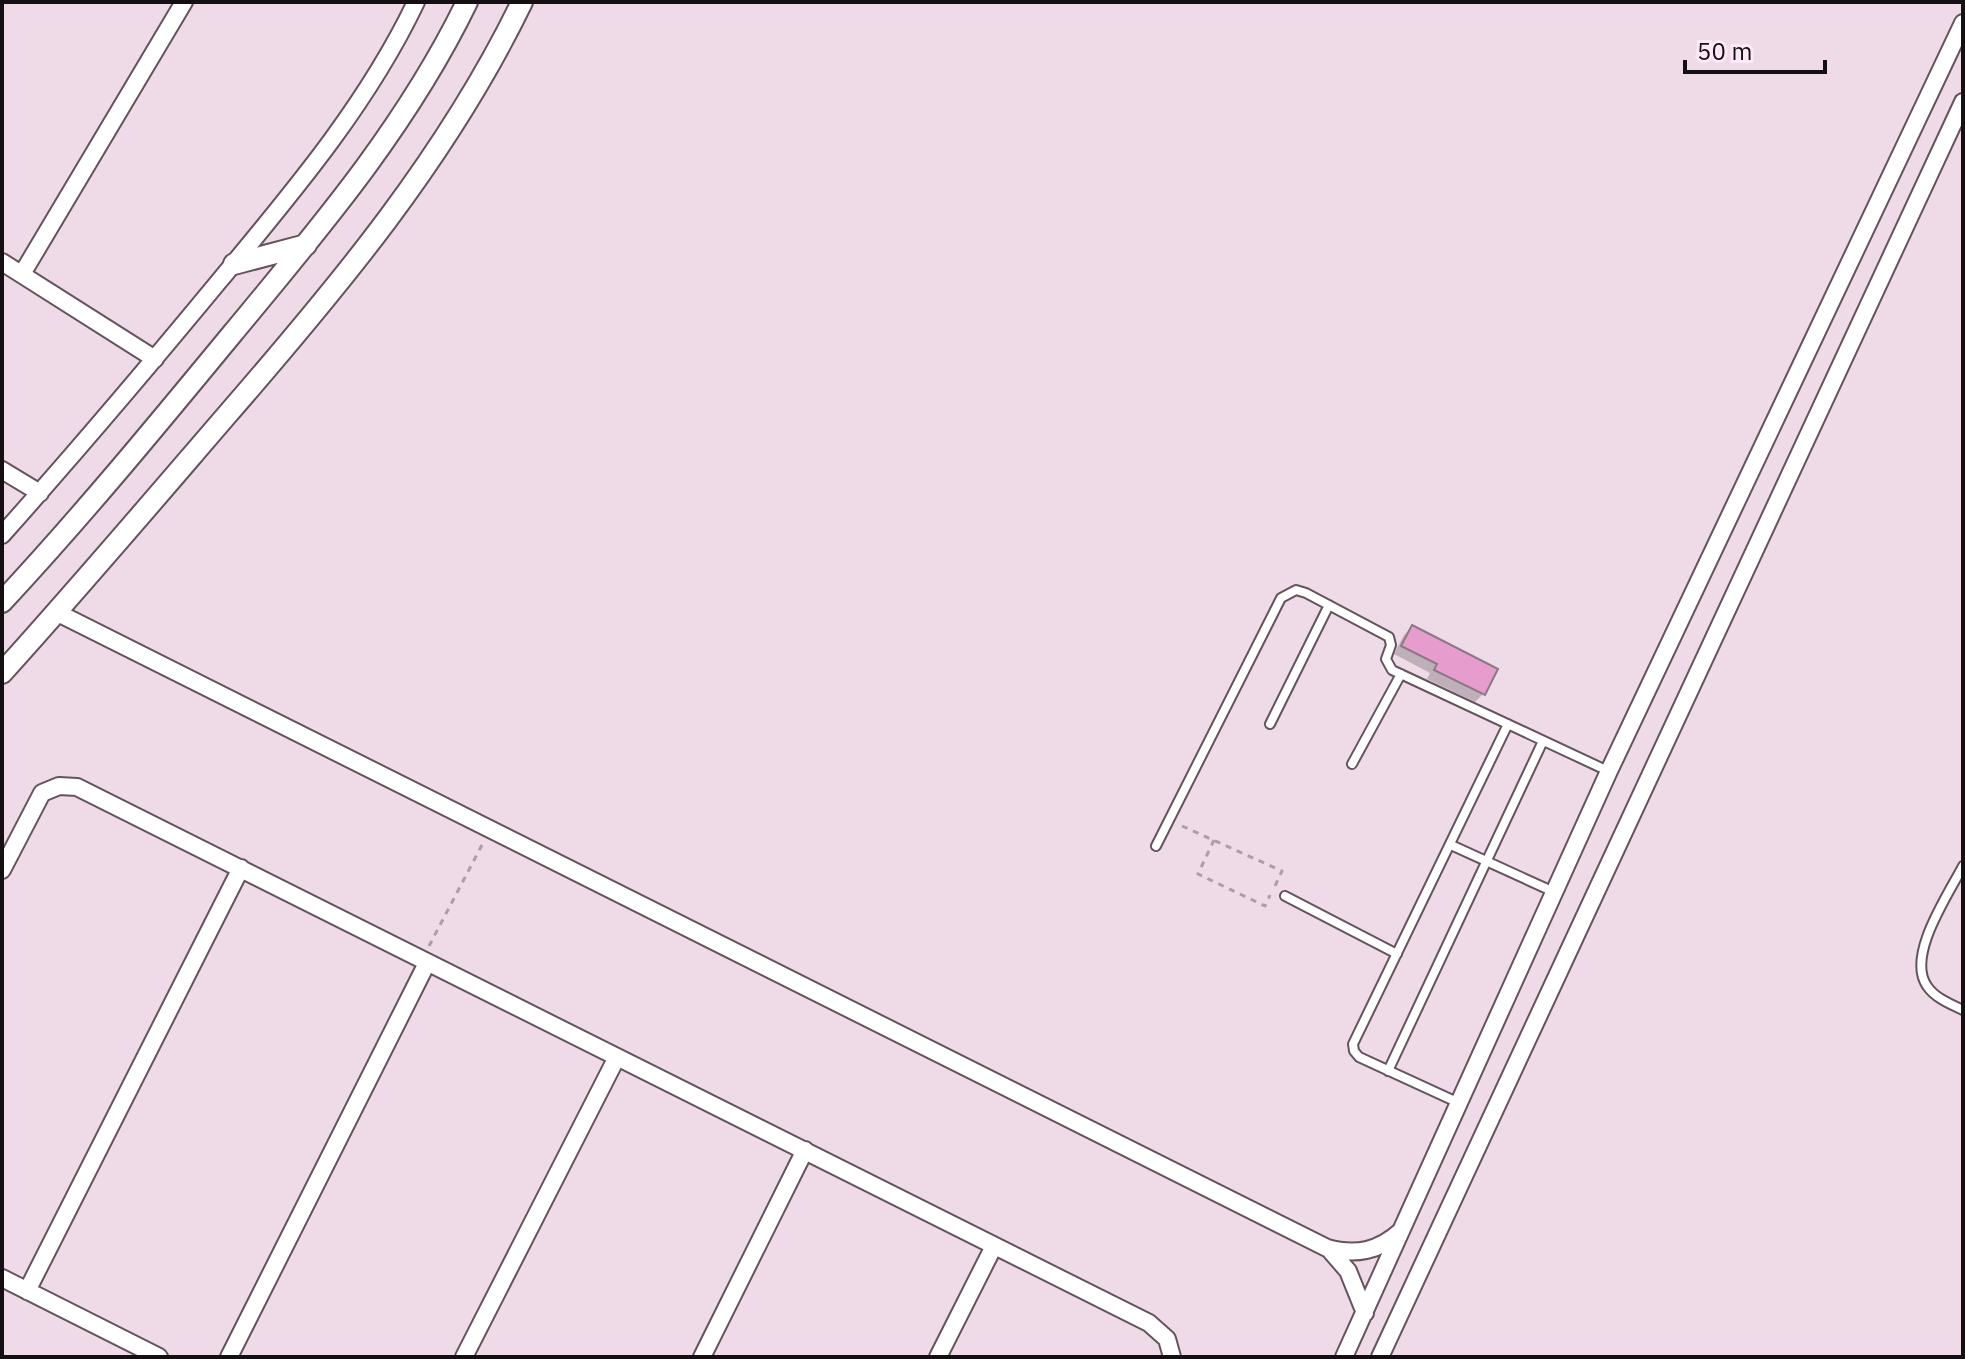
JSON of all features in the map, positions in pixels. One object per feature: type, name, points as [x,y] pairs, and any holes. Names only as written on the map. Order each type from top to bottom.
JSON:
[{"type":"street","points":[[22,274],[184,2]]},
{"type":"street","points":[[2,535],[234,264],[348,117],[391,49],[416,2]]},
{"type":"street","points":[[2,602],[113,477],[306,245],[396,127],[438,59],[467,2]]},
{"type":"street","points":[[2,673],[302,328],[381,231],[457,122],[488,70],[522,2]]},
{"type":"street","points":[[1344,1357],[1609,771],[1963,23]]},
{"type":"street","points":[[1380,1357],[1963,102]]},
{"type":"street","points":[[234,264],[306,245]]},
{"type":"street","points":[[2,262],[155,359]]},
{"type":"street","points":[[2,470],[40,493]]},
{"type":"street","points":[[56,612],[1327,1248],[1340,1252],[1367,1251],[1391,1240],[1401,1231]]},
{"type":"street","points":[[2,870],[42,793],[50,788],[68,785],[87,792],[1156,1327],[1167,1339],[1172,1357]]},
{"type":"street","points":[[27,1291],[241,868]]},
{"type":"street","points":[[229,1357],[424,962]]},
{"type":"street","points":[[464,1357],[617,1057]]},
{"type":"street","points":[[702,1357],[805,1150]]},
{"type":"street","points":[[938,1357],[994,1246]]},
{"type":"street","points":[[1327,1248],[1348,1271],[1365,1313]]},
{"type":"street","points":[[2,1278],[159,1357]]},
{"type":"lane","points":[[1156,846],[1281,598],[1290,591],[1301,591],[1389,637],[1391,645],[1387,663],[1392,670],[1609,771]]},
{"type":"lane","points":[[1270,724],[1329,605]]},
{"type":"lane","points":[[1352,764],[1401,674]]},
{"type":"lane","points":[[1459,1103],[1359,1057],[1353,1048],[1508,724]]},
{"type":"lane","points":[[1388,1071],[1543,741]]},
{"type":"lane","points":[[1451,845],[1554,892]]},
{"type":"lane","points":[[1963,866],[1919,959],[1928,989],[1963,1010]]},
{"type":"lane","points":[[1285,896],[1397,954]]},
{"type":"path","points":[[1169,820],[1214,840],[1282,871],[1265,906],[1198,874],[1214,840]]},
{"type":"path","points":[[424,962],[490,829]]},
{"type":"building","points":[[1412,625],[1498,669],[1485,695],[1434,670],[1437,664],[1401,646]]}]
